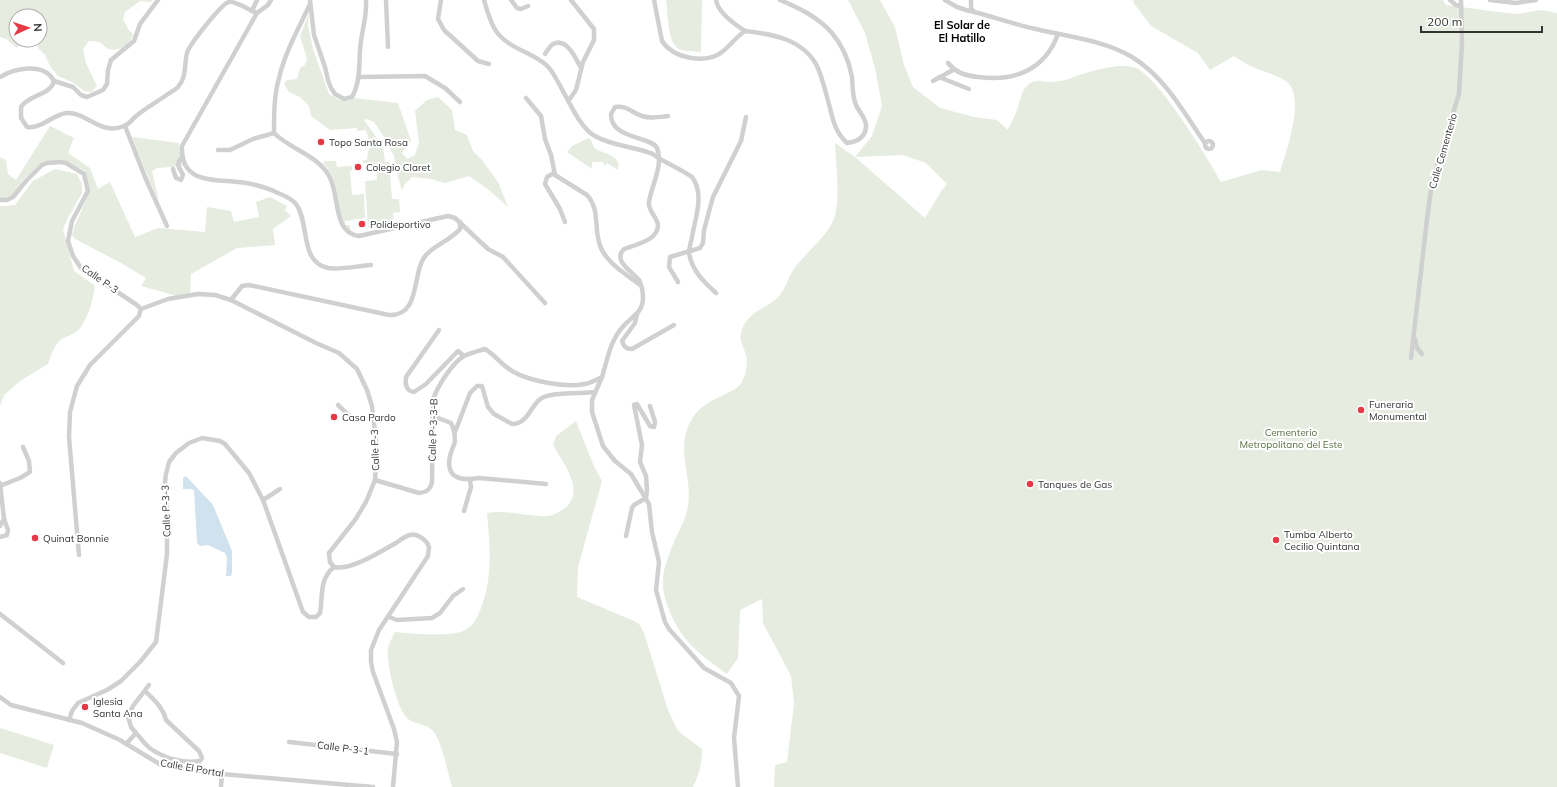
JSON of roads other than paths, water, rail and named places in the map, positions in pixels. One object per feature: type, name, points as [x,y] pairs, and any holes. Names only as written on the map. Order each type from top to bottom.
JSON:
[{"type":"street","points":[[0,77],[18,69],[32,68],[46,73],[54,81],[73,87],[87,97],[103,90],[107,84],[108,70],[111,60],[134,41],[140,24],[158,0]]},
{"type":"street","points":[[257,0],[254,12],[182,146],[183,157],[190,171],[203,178],[246,182],[267,188],[287,197],[295,203],[301,213],[309,253],[315,262],[329,268],[371,265]]},
{"type":"street","points":[[254,12],[268,5],[271,0]]},
{"type":"street","points":[[310,2],[314,35],[331,88],[340,98],[348,99],[354,92],[359,77],[361,40],[366,16],[366,0]]},
{"type":"street","points":[[386,0],[388,47]]},
{"type":"street","points":[[441,0],[438,19],[444,30],[478,61],[489,64]]},
{"type":"street","points":[[484,0],[493,28],[499,36],[511,46],[534,56],[549,68],[569,100],[577,117],[586,129],[594,136],[619,146],[651,153],[692,177],[697,187],[698,196],[689,252],[700,279],[716,293]]},
{"type":"street","points":[[511,0],[517,8],[521,9],[528,6]]},
{"type":"street","points":[[569,100],[576,90],[581,68],[595,35],[594,29],[571,0]]},
{"type":"street","points":[[654,0],[662,41],[666,47],[677,54],[688,58],[712,58],[745,31]]},
{"type":"street","points":[[716,0],[717,6],[732,23],[745,31],[771,34],[800,46],[817,65],[839,136],[847,143],[856,142],[862,136],[866,126],[865,119],[856,105],[847,59],[841,45],[819,22],[798,8],[780,0]]},
{"type":"street","points":[[945,0],[957,7],[973,12],[1108,46],[1133,58],[1158,78],[1169,91],[1205,143]]},
{"type":"street","points":[[971,0],[973,12]]},
{"type":"street","points":[[1450,0],[1456,5],[1461,6]]},
{"type":"street","name":"Calle Cementerio","points":[[1411,358],[1426,219],[1432,182],[1459,94],[1462,50],[1461,0]]},
{"type":"street","points":[[1490,0],[1516,3],[1536,0]]},
{"type":"street","points":[[54,81],[49,89],[28,100],[21,107],[21,118],[28,127],[34,128],[60,114],[66,113],[79,115],[99,126],[113,128],[125,126],[138,115],[178,88],[185,73],[186,57],[189,47],[227,2],[233,2],[254,12]]},
{"type":"street","points":[[274,133],[275,95],[279,77],[310,2]]},
{"type":"street","points":[[948,63],[953,70],[967,75],[998,79],[1012,77],[1027,71],[1048,55],[1058,34]]},
{"type":"street","points":[[545,54],[552,44],[559,43],[565,45],[573,52],[581,68]]},
{"type":"street","points":[[932,81],[953,70]]},
{"type":"street","points":[[359,77],[425,76],[445,88],[460,102]]},
{"type":"street","points":[[939,77],[969,90]]},
{"type":"street","points":[[526,98],[541,116],[545,139],[552,155],[554,173],[556,177],[587,195],[591,200],[596,216],[598,240],[605,256],[642,286]]},
{"type":"street","points":[[668,116],[646,117],[620,106],[616,107],[610,114],[612,123],[621,131],[657,147],[658,158],[657,175],[649,203],[649,208],[657,218],[658,227],[655,235],[648,240],[624,249],[620,256],[622,263],[638,279],[642,286],[643,305],[637,314],[634,323],[622,341],[624,346],[632,350],[674,325]]},
{"type":"street","points":[[678,282],[669,267],[670,257],[700,248],[703,243],[704,230],[713,197],[741,141],[746,117]]},
{"type":"street","points":[[125,126],[145,177],[167,226]]},
{"type":"street","points":[[218,150],[230,150],[253,139],[274,133]]},
{"type":"street","points":[[274,133],[288,144],[314,159],[328,174],[335,189],[341,223],[345,231],[351,235],[359,236],[448,216],[455,218],[488,249],[503,257],[545,304]]},
{"type":"street","points":[[173,169],[176,178],[181,180],[183,175],[178,167],[178,163],[183,157]]},
{"type":"street","name":"Calle P-3","points":[[0,200],[7,200],[13,197],[42,165],[46,163],[66,163],[84,174],[88,192],[72,221],[68,240],[73,256],[81,268],[138,304],[141,309],[168,299],[198,294],[216,295],[231,300],[339,353],[357,369],[367,390],[372,406],[377,450],[376,480],[366,502],[329,553],[330,562],[334,567]]},
{"type":"street","points":[[554,173],[546,177],[545,184],[560,209],[564,222]]},
{"type":"street","points":[[231,300],[242,286],[249,285],[389,315],[403,313],[412,300],[420,268],[425,256],[436,245],[454,236],[460,229],[460,222]]},
{"type":"street","points":[[79,555],[69,437],[70,412],[77,386],[90,365],[139,316],[141,309]]},
{"type":"street","points":[[637,314],[622,327],[614,339],[602,377],[592,400],[592,412],[604,446],[615,461],[631,474],[649,504],[652,532],[659,562],[656,590],[665,622],[704,668],[731,683],[739,696],[734,738],[738,787]]},
{"type":"street","points":[[439,330],[406,378],[405,386],[408,390],[414,392],[426,384],[458,351],[464,356],[485,350],[512,371],[532,380],[547,383],[578,385],[585,384],[602,377]]},
{"type":"street","name":"Calle Cementerio","points":[[1414,334],[1417,348],[1422,354]]},
{"type":"street","name":"Calle P-3-3-B","points":[[376,480],[419,493],[427,492],[430,488],[432,482],[433,400],[436,391],[456,362],[464,356]]},
{"type":"street","points":[[546,484],[479,478],[470,480],[458,479],[452,474],[449,463],[455,442],[455,432],[470,393],[477,386],[482,386],[488,407],[494,414],[512,424],[520,423],[539,400],[544,397],[552,395],[595,392]]},
{"type":"street","points":[[646,498],[646,476],[640,462],[642,445],[634,405],[637,404],[650,426],[654,427],[655,422],[650,406]]},
{"type":"street","points":[[338,405],[353,419],[360,420],[373,418]]},
{"type":"street","points":[[432,418],[438,418],[451,423],[455,432]]},
{"type":"street","name":"Calle P-3-3","points":[[69,720],[72,710],[78,703],[121,682],[156,642],[167,554],[167,510],[165,482],[169,462],[176,453],[188,443],[202,438],[220,440],[249,473],[263,500],[303,612],[309,617],[316,617],[320,613],[323,582],[328,572],[334,567]]},
{"type":"street","points":[[0,537],[5,536],[7,533],[0,485],[20,478],[30,472],[29,462],[23,447]]},
{"type":"street","points":[[464,511],[471,487],[470,480]]},
{"type":"street","points":[[263,500],[280,489]]},
{"type":"street","points":[[626,536],[632,508],[634,505],[646,498]]},
{"type":"street","points":[[0,526],[4,519]]},
{"type":"street","points":[[334,567],[340,569],[347,567],[375,555],[410,534],[418,535],[425,540],[429,548],[428,556],[379,630],[371,650],[370,662],[394,729],[397,742],[393,787]]},
{"type":"street","points":[[389,617],[397,620],[432,618],[440,613],[453,596],[463,589]]},
{"type":"street","points":[[0,614],[63,663]]},
{"type":"street","points":[[145,691],[159,705],[165,715],[166,720],[199,751],[202,758],[200,761],[194,762],[174,759],[150,748],[131,727],[128,716],[133,706],[149,685]]},
{"type":"street","name":"Calle El Portal","points":[[0,697],[11,705],[82,723],[126,744],[161,765],[222,774],[373,787]]},
{"type":"street","points":[[126,744],[136,733]]},
{"type":"street","name":"Calle P-3-1","points":[[289,742],[396,754]]},
{"type":"street","points":[[221,787],[222,774]]},
{"type":"water","points":[[186,476],[213,505],[232,551],[231,576],[226,576],[227,558],[225,553],[208,545],[200,546],[197,543],[194,490],[183,489],[183,478]]},
{"type":"place","name":"Topo Santa Rosa","points":[[321,142]]},
{"type":"place","name":"Colegio Claret","points":[[358,167]]},
{"type":"place","name":"Polideportivo","points":[[362,224]]},
{"type":"place","name":"Funeraria Monumental","points":[[1361,410]]},
{"type":"place","name":"Casa Pardo","points":[[334,417]]},
{"type":"place","name":"Tanques de Gas","points":[[1030,484]]},
{"type":"place","name":"Quinat Bonnie","points":[[35,538]]},
{"type":"place","name":"Tumba Alberto Cecilio Quintana","points":[[1276,540]]},
{"type":"place","name":"Iglesia Santa Ana","points":[[85,707]]},
{"type":"district","name":"El Solar de El Hatillo","points":[[962,31]]},
{"type":"park label","name":"Cementerio Metropolitano del Este","points":[[1291,438]]}]
